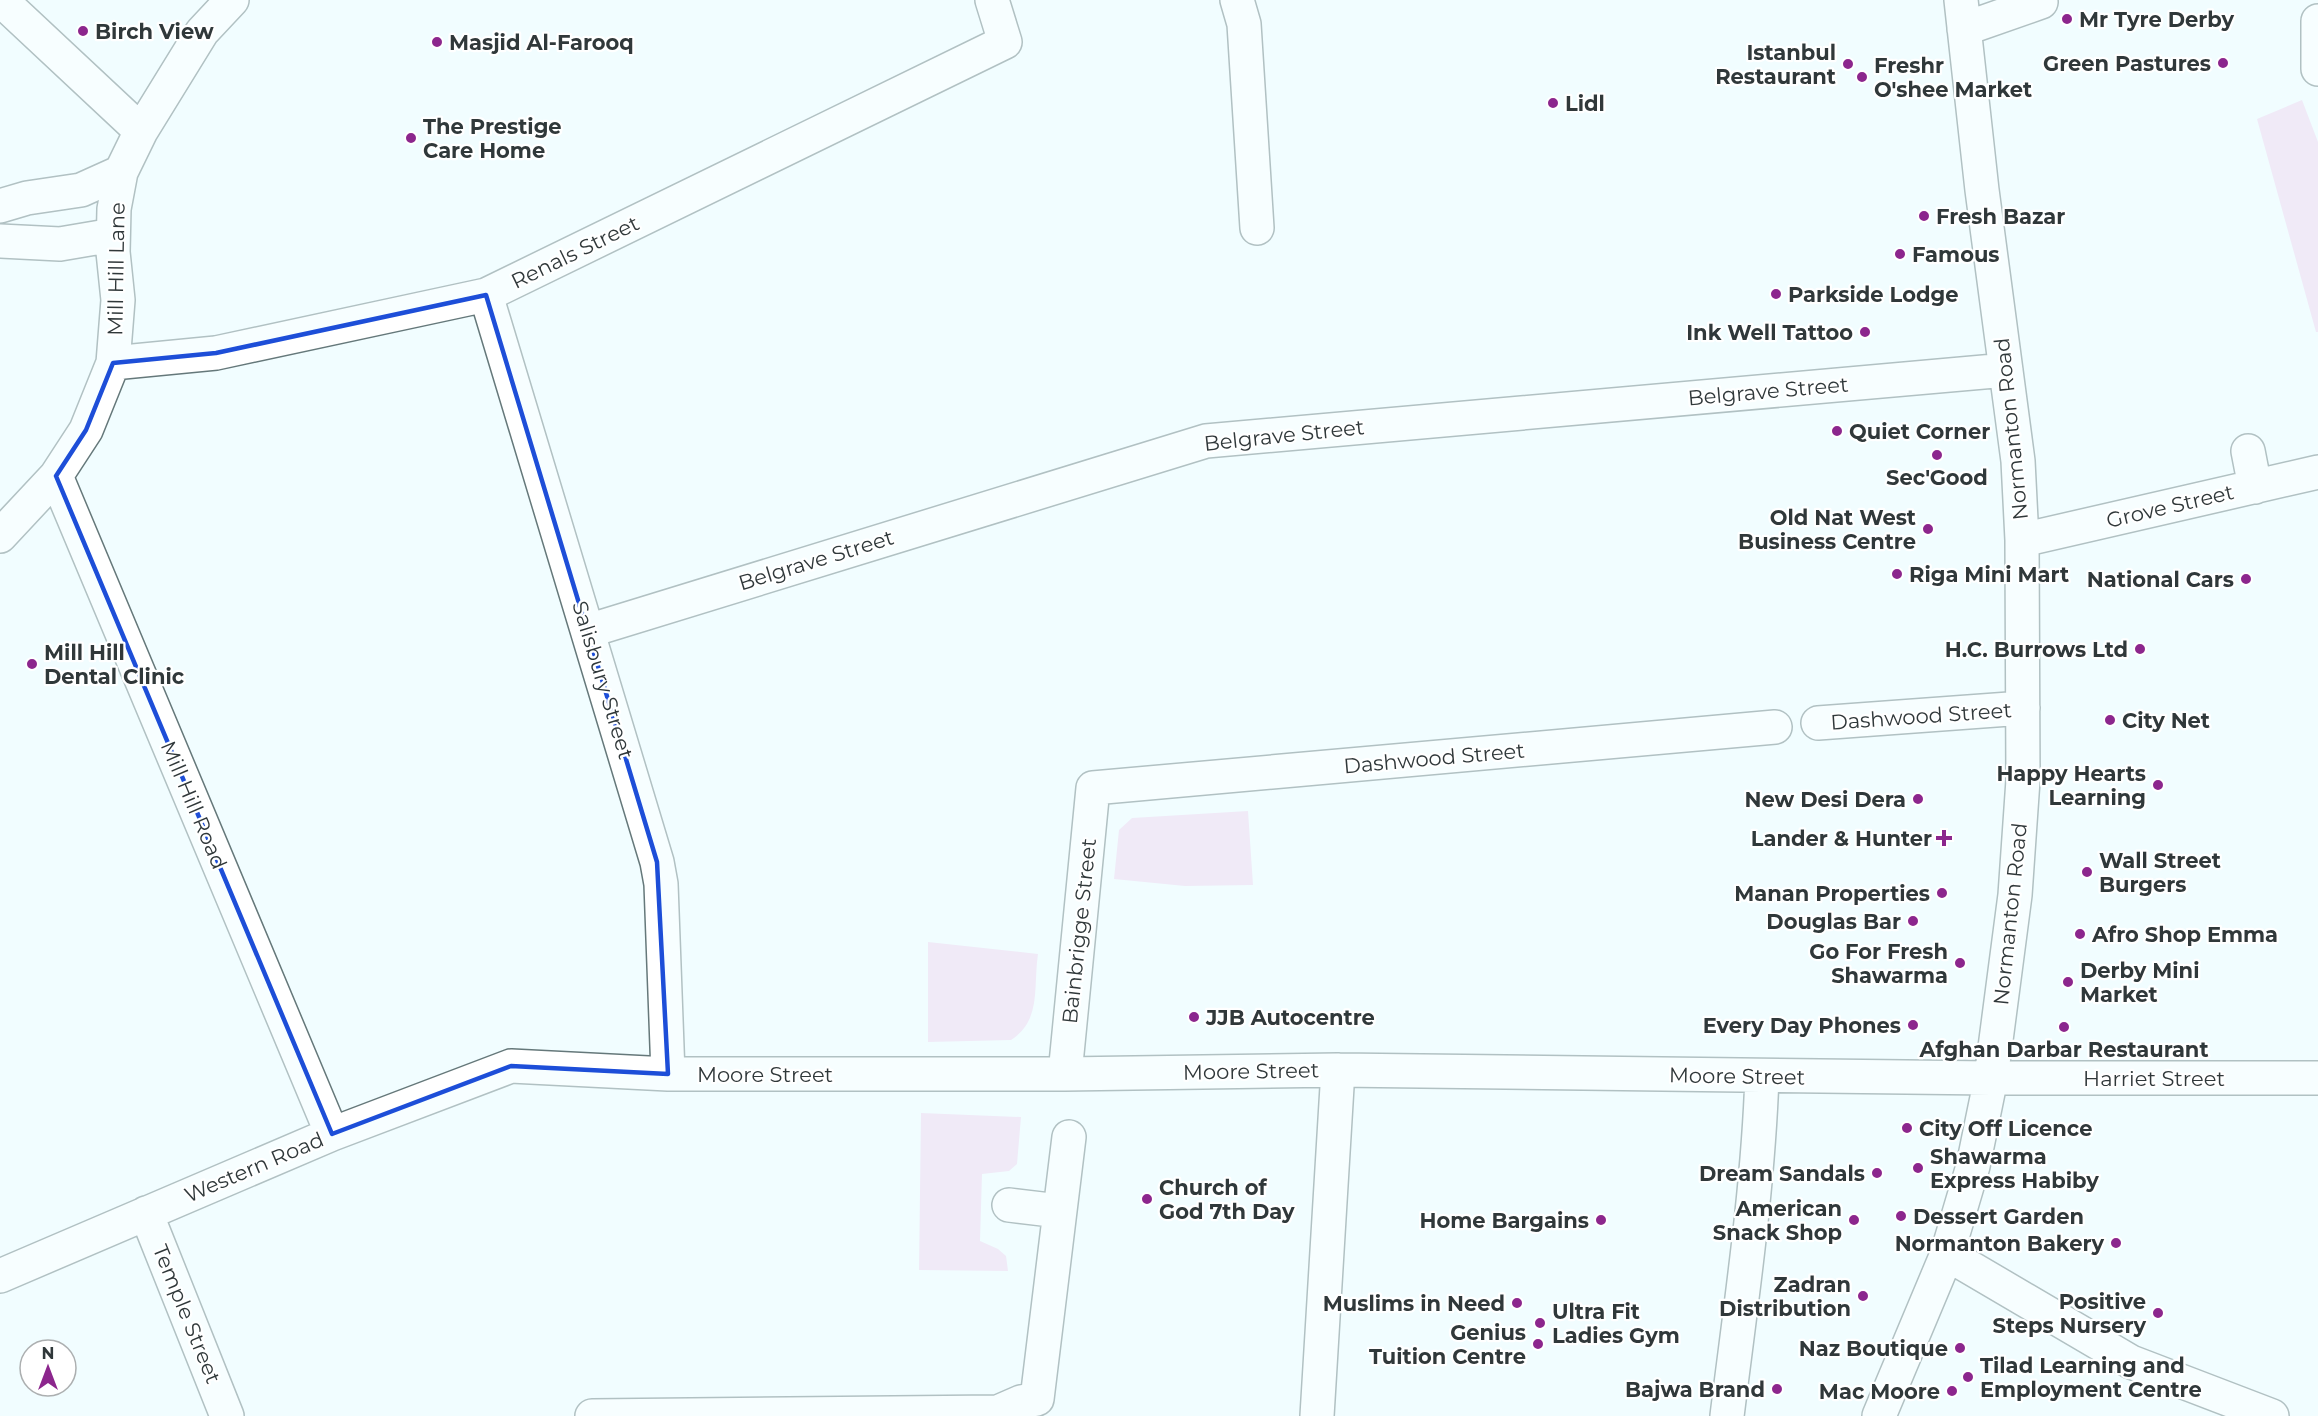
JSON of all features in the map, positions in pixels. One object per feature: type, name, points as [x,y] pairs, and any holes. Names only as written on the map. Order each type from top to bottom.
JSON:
[{"type":"street","points":[[1,0],[141,131]]},
{"type":"street","name":"Mill Hill Lane","points":[[0,536],[56,476],[86,430],[113,363],[118,300],[113,235],[114,209],[121,172],[141,131],[202,32],[232,0]]},
{"type":"street","name":"Renals Street","points":[[113,363],[216,353],[486,295],[1005,42],[992,0]]},
{"type":"street","points":[[1237,0],[1244,24],[1257,228]]},
{"type":"street","points":[[1963,14],[2041,2]]},
{"type":"street","name":"Normanton Road","points":[[1879,1416],[1947,1254],[1973,1166],[1990,1078],[2015,895],[2023,780],[2022,540],[2018,461],[1963,14]]},
{"type":"street","points":[[2318,21],[2318,69]]},
{"type":"street","points":[[0,206],[27,198],[81,190],[121,172]]},
{"type":"street","points":[[0,241],[60,244],[113,235]]},
{"type":"street","name":"Salisbury Street","points":[[486,295],[657,862],[661,884],[668,1074]]},
{"type":"street","name":"Belgrave Street","points":[[588,631],[1206,441],[2006,370]]},
{"type":"street","points":[[2248,451],[2255,487]]},
{"type":"street","name":"Grove Street","points":[[2022,540],[2318,472]]},
{"type":"street","name":"Mill Hill Road","points":[[56,476],[332,1134]]},
{"type":"street","name":"Dashwood Street","points":[[1818,723],[2023,708]]},
{"type":"street","name":"Dashwood Street","points":[[1093,788],[1775,727]]},
{"type":"street","name":"Bainbrigge Street","points":[[1065,1074],[1093,788]]},
{"type":"street","name":"Western Road","points":[[0,1276],[332,1134],[511,1065]]},
{"type":"street","name":"Moore Street","points":[[511,1065],[668,1074],[1065,1074],[1338,1070],[1990,1078]]},
{"type":"street","points":[[1317,1416],[1338,1070]]},
{"type":"street","points":[[1727,1416],[1746,1265],[1760,1125],[1762,1076]]},
{"type":"street","name":"Harriet Street","points":[[1990,1078],[2318,1078]]},
{"type":"street","points":[[592,1416],[998,1412],[1021,1402],[1037,1399],[1069,1137]]},
{"type":"street","points":[[1009,1205],[1059,1211]]},
{"type":"street","name":"Temple Street","points":[[146,1213],[227,1416]]},
{"type":"street","points":[[1947,1254],[2131,1362],[2272,1416]]},
{"type":"highlighted area","points":[[486,295],[657,862],[668,1074],[511,1066],[332,1134],[56,476],[86,430],[113,363],[216,353]]},
{"type":"shaded area","points":[[2302,100],[2318,142],[2318,332],[2316,332],[2257,119]]},
{"type":"shaded area","points":[[1248,811],[1253,885],[1185,886],[1114,879],[1119,830],[1132,818]]},
{"type":"shaded area","points":[[928,942],[1038,954],[1032,1013],[1021,1032],[1011,1040],[928,1042]]},
{"type":"shaded area","points":[[921,1113],[1021,1117],[1017,1164],[1009,1171],[982,1174],[980,1241],[998,1249],[1006,1256],[1008,1271],[919,1270]]},
{"type":"place","name":"Mr Tyre Derby","points":[[2067,19]]},
{"type":"place","name":"Birch View","points":[[83,31]]},
{"type":"place","name":"Masjid Al-Farooq","points":[[437,42]]},
{"type":"place","name":"Green Pastures","points":[[2223,63]]},
{"type":"place","name":"Istanbul Restaurant","points":[[1848,64]]},
{"type":"place","name":"Freshr O'shee Market","points":[[1862,77]]},
{"type":"place","name":"Lidl","points":[[1553,103]]},
{"type":"place","name":"The Prestige Care Home","points":[[411,138]]},
{"type":"place","name":"Fresh Bazar","points":[[1924,216]]},
{"type":"place","name":"Famous","points":[[1900,254]]},
{"type":"place","name":"Parkside Lodge","points":[[1776,294]]},
{"type":"place","name":"Ink Well Tattoo","points":[[1865,332]]},
{"type":"place","name":"Quiet Corner","points":[[1837,431]]},
{"type":"place","name":"Sec'Good","points":[[1937,455]]},
{"type":"place","name":"Old Nat West Business Centre","points":[[1928,529]]},
{"type":"place","name":"Riga Mini Mart","points":[[1897,574]]},
{"type":"place","name":"National Cars","points":[[2246,579]]},
{"type":"place","name":"H.C. Burrows Ltd","points":[[2140,649]]},
{"type":"place","name":"Mill Hill Dental Clinic","points":[[32,664]]},
{"type":"place","name":"City Net","points":[[2110,720]]},
{"type":"place","name":"Happy Hearts Learning","points":[[2158,785]]},
{"type":"place","name":"New Desi Dera","points":[[1918,799]]},
{"type":"place","name":"Lander & Hunter","points":[[1944,838]]},
{"type":"place","name":"Wall Street Burgers","points":[[2087,872]]},
{"type":"place","name":"Manan Properties","points":[[1942,893]]},
{"type":"place","name":"Douglas Bar","points":[[1913,921]]},
{"type":"place","name":"Afro Shop Emma","points":[[2080,934]]},
{"type":"place","name":"Go For Fresh Shawarma","points":[[1960,963]]},
{"type":"place","name":"Derby Mini Market","points":[[2068,982]]},
{"type":"place","name":"JJB Autocentre","points":[[1194,1017]]},
{"type":"place","name":"Every Day Phones","points":[[1913,1025]]},
{"type":"place","name":"Afghan Darbar Restaurant","points":[[2064,1027]]},
{"type":"place","name":"City Off Licence","points":[[1907,1128]]},
{"type":"place","name":"Shawarma Express Habiby","points":[[1918,1168]]},
{"type":"place","name":"Dream Sandals","points":[[1877,1173]]},
{"type":"place","name":"Church of God 7th Day","points":[[1147,1199]]},
{"type":"place","name":"Dessert Garden","points":[[1901,1216]]},
{"type":"place","name":"Home Bargains","points":[[1601,1220]]},
{"type":"place","name":"American Snack Shop","points":[[1854,1220]]},
{"type":"place","name":"Normanton Bakery","points":[[2116,1243]]},
{"type":"place","name":"Zadran Distribution","points":[[1863,1296]]},
{"type":"place","name":"Muslims in Need","points":[[1517,1303]]},
{"type":"place","name":"Positive Steps Nursery","points":[[2158,1313]]},
{"type":"place","name":"Ultra Fit Ladies Gym","points":[[1540,1323]]},
{"type":"place","name":"Genius Tuition Centre","points":[[1538,1344]]},
{"type":"place","name":"Naz Boutique","points":[[1960,1348]]},
{"type":"place","name":"Tilad Learning and Employment Centre","points":[[1968,1377]]},
{"type":"place","name":"Bajwa Brand","points":[[1777,1389]]},
{"type":"place","name":"Mac Moore","points":[[1952,1391]]}]
